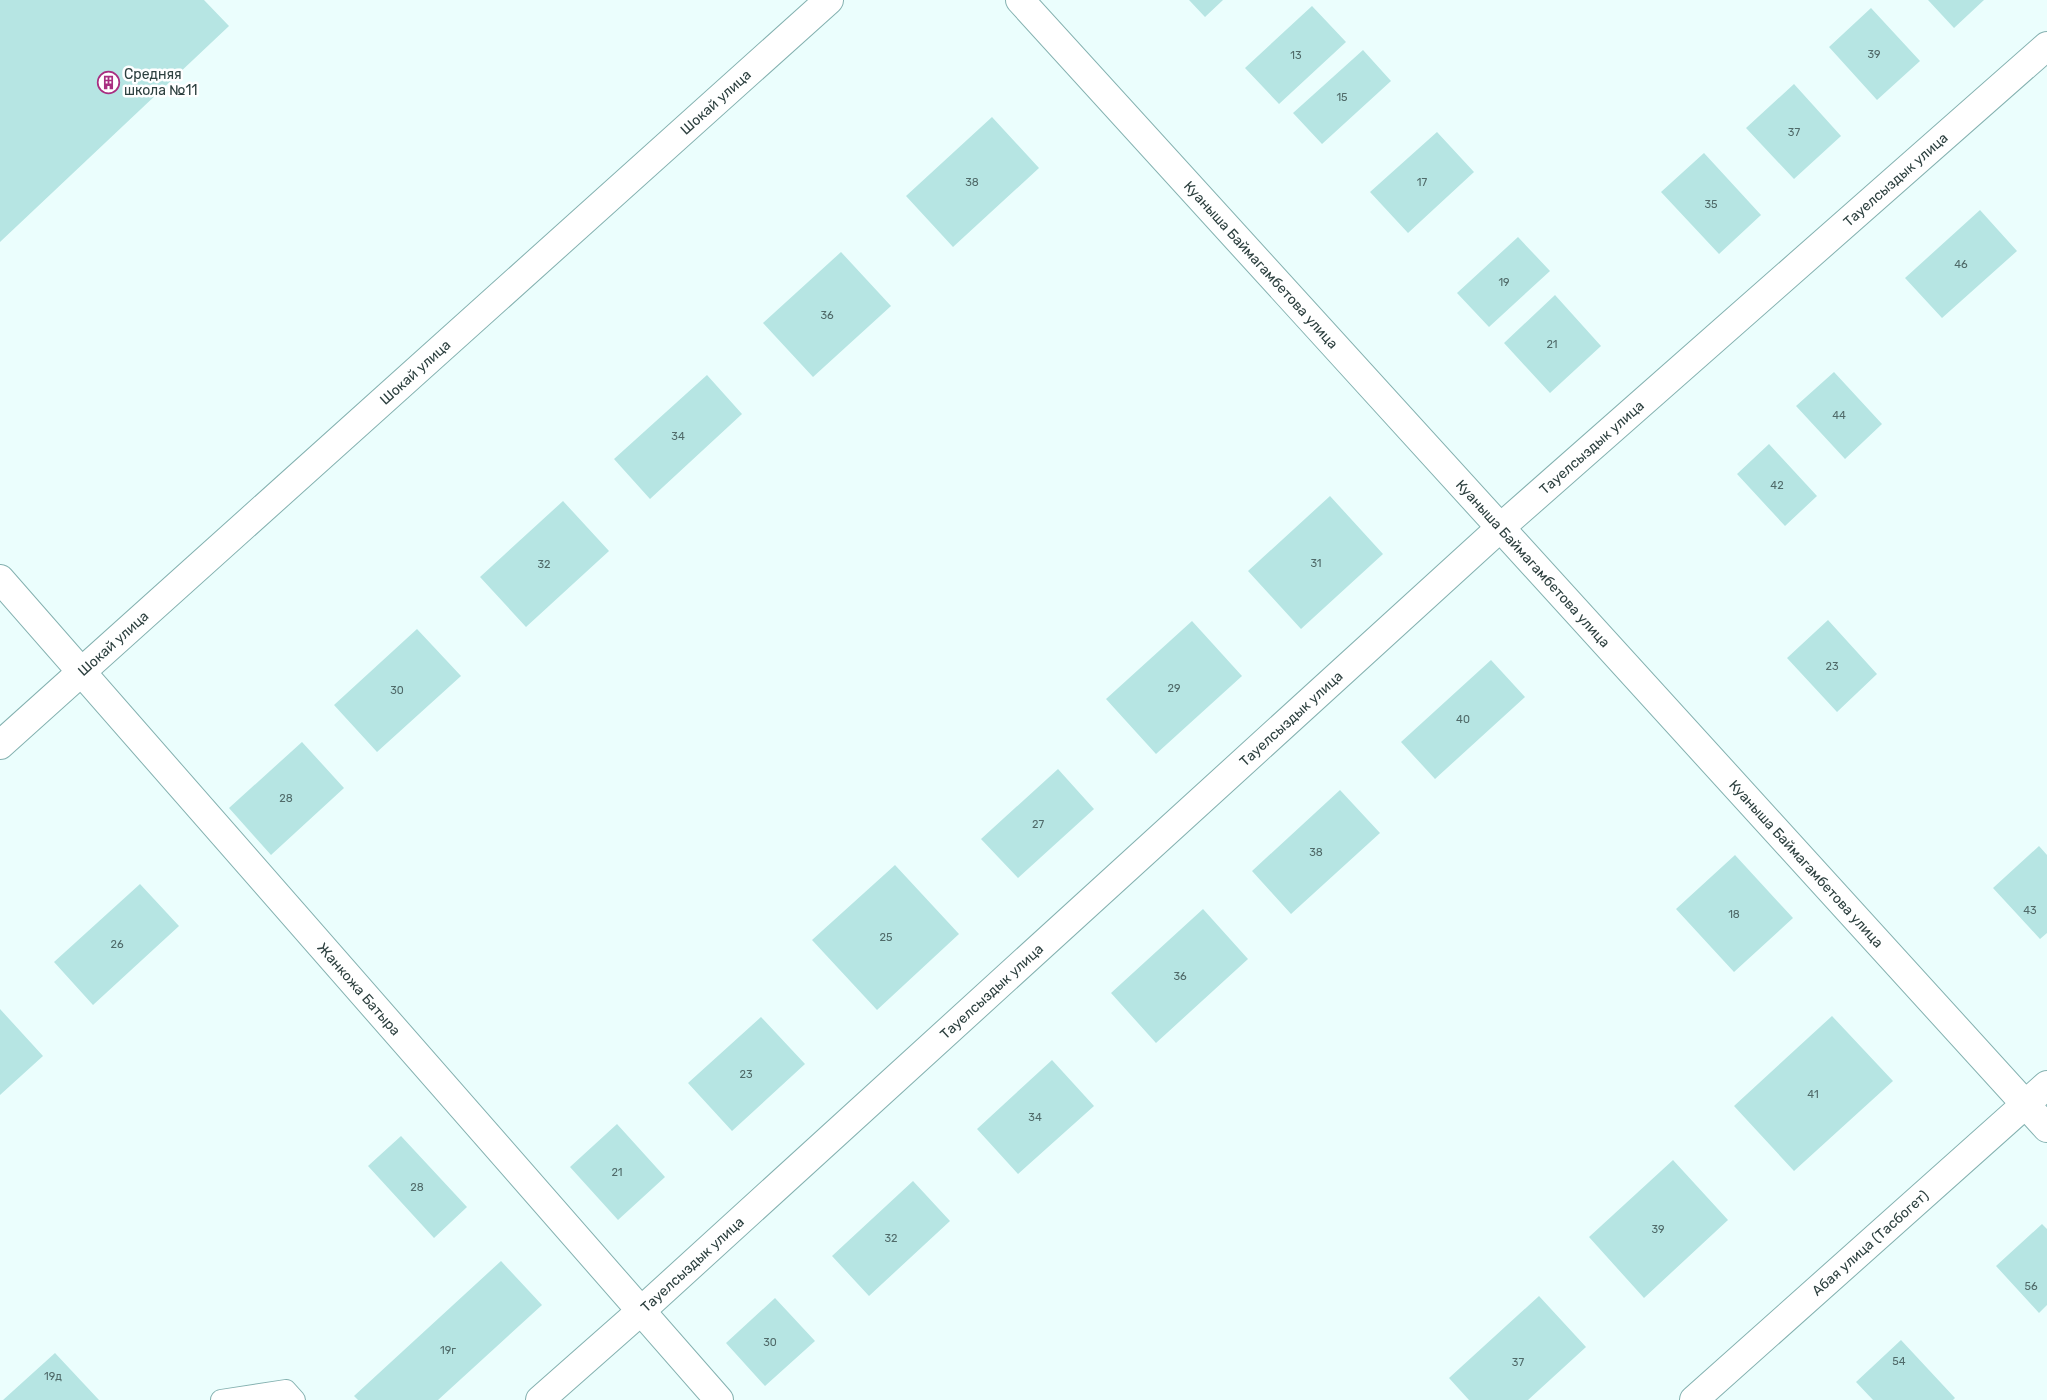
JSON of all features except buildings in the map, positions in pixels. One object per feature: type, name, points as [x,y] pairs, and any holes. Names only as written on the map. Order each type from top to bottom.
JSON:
[{"type":"street","name":"Шокай улица","points":[[0,745],[829,0]]},
{"type":"street","name":"Куаныша Баймагамбетова улица","points":[[1020,0],[2047,1128]]},
{"type":"street","name":"Тауелсыздык улица","points":[[540,1400],[642,1310],[1500,528],[2047,46]]},
{"type":"street","name":"Жанкожа Батыра","points":[[0,579],[719,1400]]},
{"type":"street","name":"Абая улица (Тасбогет)","points":[[1694,1400],[2047,1085]]},
{"type":"lane","points":[[222,1400],[286,1390],[295,1400]]},
{"type":"place","name":"Средняя школа №11","points":[[108,82]]}]
